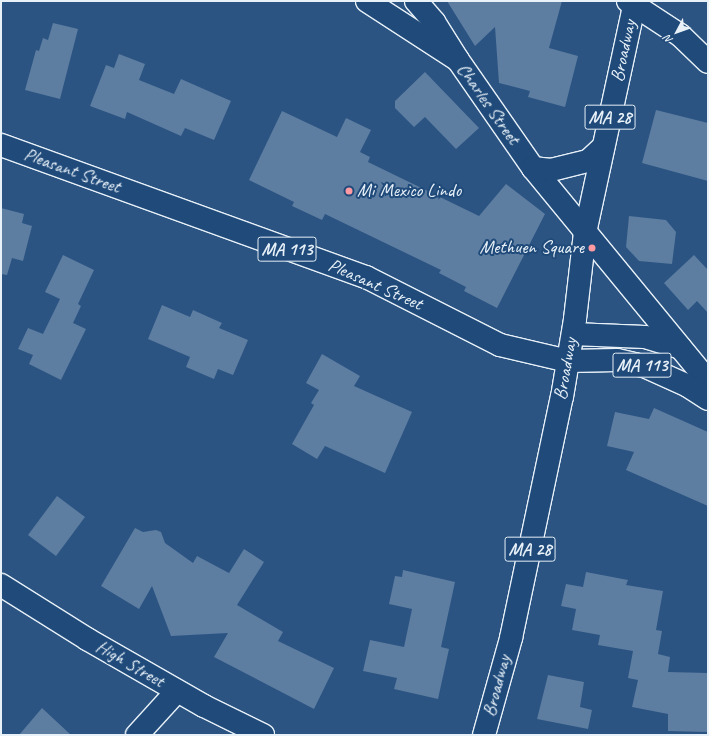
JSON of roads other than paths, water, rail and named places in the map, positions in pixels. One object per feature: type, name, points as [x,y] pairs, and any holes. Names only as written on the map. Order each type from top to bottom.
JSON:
[{"type":"main road","name":"Charles Street","points":[[367,1],[458,60],[533,168],[585,233]]},
{"type":"main road","points":[[416,1],[434,22],[458,60]]},
{"type":"main road","points":[[633,2],[680,35],[708,62]]},
{"type":"main road","name":"Broadway","points":[[484,735],[511,638],[568,361],[573,334],[585,233],[633,2]]},
{"type":"main road","name":"Pleasant Street","points":[[1,145],[366,278],[500,344],[568,361]]},
{"type":"main road","points":[[533,168],[551,170],[588,161],[603,147]]},
{"type":"main road","name":"MA 113","points":[[585,233],[708,382]]},
{"type":"main road","points":[[573,334],[645,336],[680,348]]},
{"type":"main road","name":"MA 113","points":[[568,361],[617,360],[644,366],[688,386],[708,399]]},
{"type":"main road","name":"High Street","points":[[1,585],[39,611],[177,691],[263,735]]},
{"type":"main road","points":[[137,735],[177,691]]},
{"type":"place","name":"Mi Mexico Lindo","points":[[349,191]]},
{"type":"place","name":"Methuen Square","points":[[592,248]]}]
